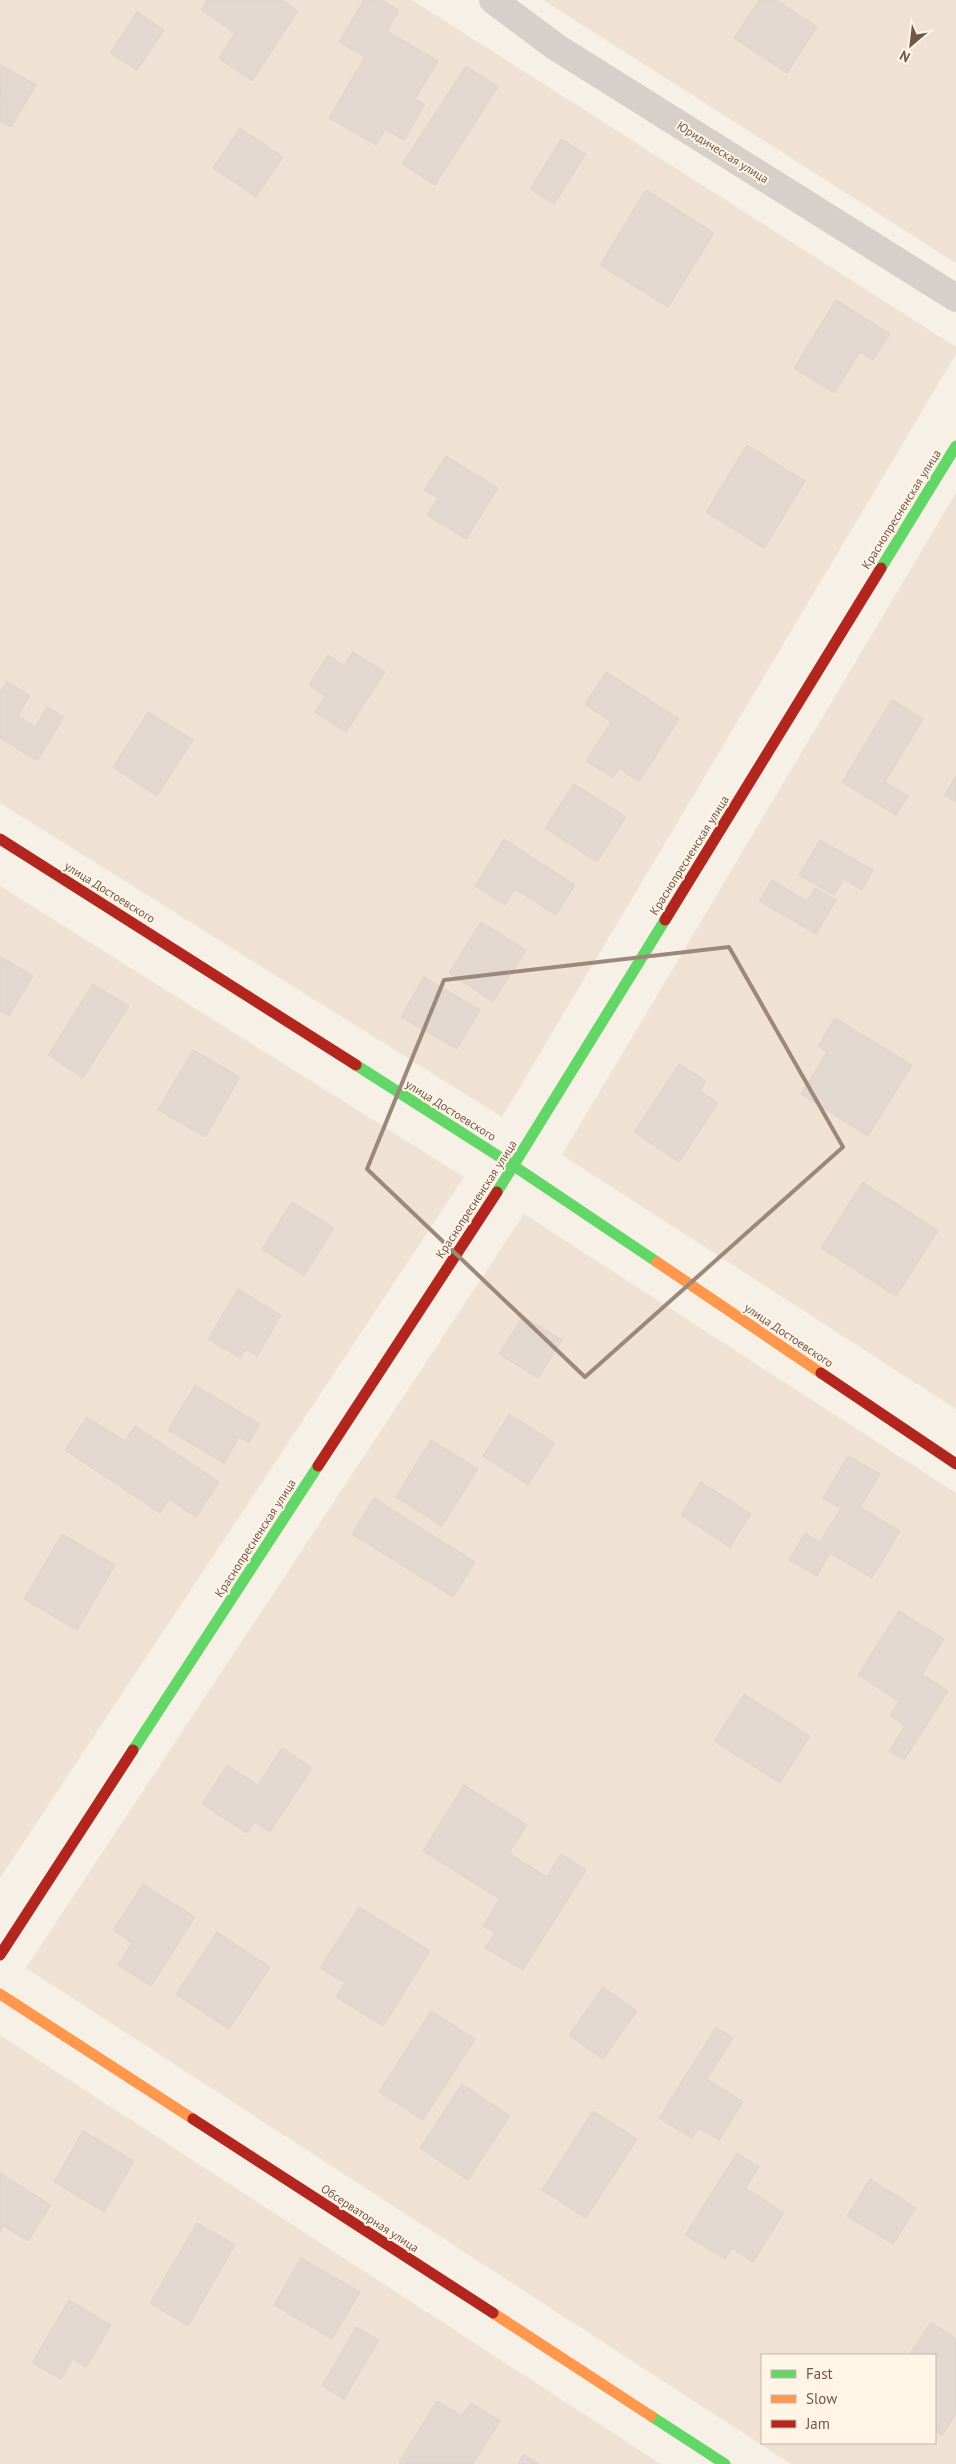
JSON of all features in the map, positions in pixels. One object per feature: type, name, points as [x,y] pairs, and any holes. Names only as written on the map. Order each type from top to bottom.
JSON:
[{"type":"street","name":"Юридическая улица","points":[[493,0],[556,47],[956,298]]},
{"type":"street","name":"Краснопресненская улица","points":[[0,1955],[514,1166],[956,446]]},
{"type":"street","name":"улица Достоевского","points":[[0,839],[514,1166],[956,1464]]},
{"type":"street","name":"Обсерваторная улица","points":[[0,1994],[725,2464]]},
{"type":"highlighted area","points":[[729,947],[843,1147],[585,1377],[367,1169],[444,980]]},
{"type":"shaded area","points":[[0,0],[412,0],[956,347],[956,354],[502,1117],[0,803]]},
{"type":"shaded area","points":[[543,0],[956,0],[956,263]]},
{"type":"shaded area","points":[[956,493],[956,1409],[562,1155]]},
{"type":"shaded area","points":[[0,886],[464,1177],[0,1878]]},
{"type":"shaded area","points":[[524,1214],[956,1493],[956,2464],[791,2464],[26,1968]]},
{"type":"shaded area","points":[[0,2035],[661,2464],[0,2464]]},
{"type":"building","points":[[207,0],[282,0],[298,11],[252,81],[219,58],[235,33],[201,10]]},
{"type":"building","points":[[364,0],[381,0],[399,10],[387,31],[438,61],[415,99],[425,104],[404,140],[385,129],[376,145],[329,118],[365,57],[339,42]]},
{"type":"building","points":[[759,0],[776,0],[817,27],[787,73],[734,38]]},
{"type":"building","points":[[137,12],[164,30],[137,70],[110,53]]},
{"type":"building","points":[[1,65],[36,85],[11,127],[0,121]]},
{"type":"building","points":[[466,66],[498,87],[435,185],[402,164]]},
{"type":"building","points":[[240,128],[283,157],[256,197],[213,168]]},
{"type":"building","points":[[561,139],[586,154],[554,204],[530,189]]},
{"type":"building","points":[[646,190],[714,233],[668,307],[600,265]]},
{"type":"building","points":[[836,300],[890,334],[873,360],[860,352],[834,393],[794,368]]},
{"type":"building","points":[[747,445],[805,481],[764,548],[706,512]]},
{"type":"building","points":[[446,456],[498,488],[466,539],[427,515],[438,498],[424,490]]},
{"type":"building","points":[[353,652],[385,672],[346,732],[315,712],[325,696],[309,685],[328,655],[344,665]]},
{"type":"building","points":[[606,672],[679,719],[639,782],[619,768],[613,778],[586,761],[611,722],[585,704]]},
{"type":"building","points":[[7,681],[30,696],[18,716],[35,727],[47,707],[64,717],[37,761],[0,738],[0,692]]},
{"type":"building","points":[[892,700],[923,719],[885,782],[908,796],[896,815],[842,782]]},
{"type":"building","points":[[148,712],[193,740],[157,796],[113,767]]},
{"type":"building","points":[[956,776],[956,802],[944,795]]},
{"type":"building","points":[[574,784],[626,817],[597,862],[545,828]]},
{"type":"building","points":[[504,839],[575,885],[556,915],[515,889],[505,905],[475,886]]},
{"type":"building","points":[[820,840],[873,870],[862,890],[844,879],[834,895],[799,875]]},
{"type":"building","points":[[772,880],[807,901],[815,888],[836,900],[816,934],[759,901]]},
{"type":"building","points":[[481,922],[526,950],[493,1002],[449,973]]},
{"type":"building","points":[[0,956],[33,976],[9,1016],[0,1011]]},
{"type":"building","points":[[424,977],[480,1010],[457,1049],[401,1017]]},
{"type":"building","points":[[93,984],[129,1006],[83,1078],[48,1055]]},
{"type":"building","points":[[835,1018],[912,1065],[868,1136],[801,1094],[827,1052],[818,1046]]},
{"type":"building","points":[[193,1050],[240,1077],[205,1137],[158,1110]]},
{"type":"building","points":[[679,1064],[706,1081],[700,1091],[718,1103],[679,1162],[634,1132]]},
{"type":"building","points":[[863,1182],[938,1231],[896,1296],[821,1248]]},
{"type":"building","points":[[292,1202],[334,1228],[304,1276],[262,1249]]},
{"type":"building","points":[[238,1289],[281,1315],[257,1356],[246,1349],[240,1358],[208,1339]]},
{"type":"building","points":[[523,1316],[562,1340],[538,1378],[499,1354]]},
{"type":"building","points":[[195,1385],[260,1424],[249,1443],[239,1437],[224,1463],[168,1430]]},
{"type":"building","points":[[509,1414],[555,1443],[528,1485],[483,1456]]},
{"type":"building","points":[[87,1417],[125,1441],[135,1426],[219,1482],[196,1517],[169,1499],[160,1513],[65,1450]]},
{"type":"building","points":[[431,1440],[478,1469],[442,1526],[396,1497]]},
{"type":"building","points":[[848,1456],[880,1474],[860,1507],[900,1531],[872,1578],[830,1553],[817,1576],[789,1560],[805,1533],[820,1542],[841,1508],[823,1498]]},
{"type":"building","points":[[701,1482],[751,1514],[730,1547],[681,1515]]},
{"type":"building","points":[[374,1498],[475,1562],[453,1597],[352,1534]]},
{"type":"building","points":[[62,1534],[115,1565],[77,1630],[24,1599]]},
{"type":"building","points":[[899,1611],[944,1639],[922,1674],[948,1691],[904,1760],[889,1751],[905,1726],[890,1715],[899,1701],[858,1675]]},
{"type":"building","points":[[744,1694],[810,1736],[780,1783],[714,1741]]},
{"type":"building","points":[[282,1748],[312,1768],[270,1832],[254,1822],[247,1833],[202,1804],[227,1765],[258,1785]]},
{"type":"building","points":[[464,1785],[527,1825],[509,1853],[547,1877],[561,1854],[586,1870],[523,1970],[485,1948],[495,1933],[483,1926],[500,1899],[423,1851]]},
{"type":"building","points":[[143,1884],[195,1917],[151,1986],[118,1965],[132,1943],[113,1930]]},
{"type":"building","points":[[359,1907],[430,1951],[383,2026],[336,1997],[345,1983],[320,1968]]},
{"type":"building","points":[[217,1932],[270,1967],[229,2029],[176,1994]]},
{"type":"building","points":[[603,1987],[637,2011],[603,2059],[569,2035]]},
{"type":"building","points":[[431,2011],[475,2039],[423,2120],[379,2092]]},
{"type":"building","points":[[716,2027],[733,2038],[707,2079],[743,2102],[719,2140],[699,2128],[692,2138],[659,2118]]},
{"type":"building","points":[[462,2084],[510,2116],[468,2180],[420,2148]]},
{"type":"building","points":[[593,2111],[637,2139],[586,2218],[542,2190]]},
{"type":"building","points":[[83,2131],[134,2161],[104,2212],[54,2182]]},
{"type":"building","points":[[737,2153],[759,2167],[746,2188],[784,2213],[753,2262],[732,2248],[725,2259],[685,2235]]},
{"type":"building","points":[[0,2173],[51,2205],[28,2241],[4,2226],[0,2232]]},
{"type":"building","points":[[870,2179],[916,2208],[893,2244],[847,2216]]},
{"type":"building","points":[[197,2223],[235,2245],[188,2326],[150,2303]]},
{"type":"building","points":[[301,2258],[360,2292],[332,2339],[274,2305]]},
{"type":"building","points":[[69,2300],[111,2325],[86,2367],[73,2359],[61,2379],[32,2363]]},
{"type":"building","points":[[931,2322],[956,2339],[956,2414],[942,2435],[936,2432],[936,2354],[910,2354]]},
{"type":"building","points":[[356,2327],[379,2340],[344,2399],[322,2386]]},
{"type":"building","points":[[437,2401],[462,2416],[471,2403],[500,2421],[473,2464],[402,2464],[399,2462]]},
{"type":"building","points":[[524,2454],[539,2464],[518,2464]]},
{"type":"traffic: fast","points":[[881,568],[956,446]]},
{"type":"traffic: fast","points":[[497,1192],[665,920]]},
{"type":"traffic: fast","points":[[356,1065],[514,1166],[657,1262]]},
{"type":"traffic: fast","points":[[133,1750],[318,1466]]},
{"type":"traffic: fast","points":[[651,2416],[725,2464]]},
{"type":"traffic: slow","points":[[657,1262],[821,1373]]},
{"type":"traffic: slow","points":[[0,1994],[193,2119]]},
{"type":"traffic: slow","points":[[493,2313],[651,2416]]},
{"type":"traffic: jam","points":[[665,920],[881,568]]},
{"type":"traffic: jam","points":[[0,839],[356,1065]]},
{"type":"traffic: jam","points":[[318,1466],[497,1192]]},
{"type":"traffic: jam","points":[[821,1373],[956,1464]]},
{"type":"traffic: jam","points":[[0,1955],[133,1750]]},
{"type":"traffic: jam","points":[[193,2119],[493,2313]]}]
